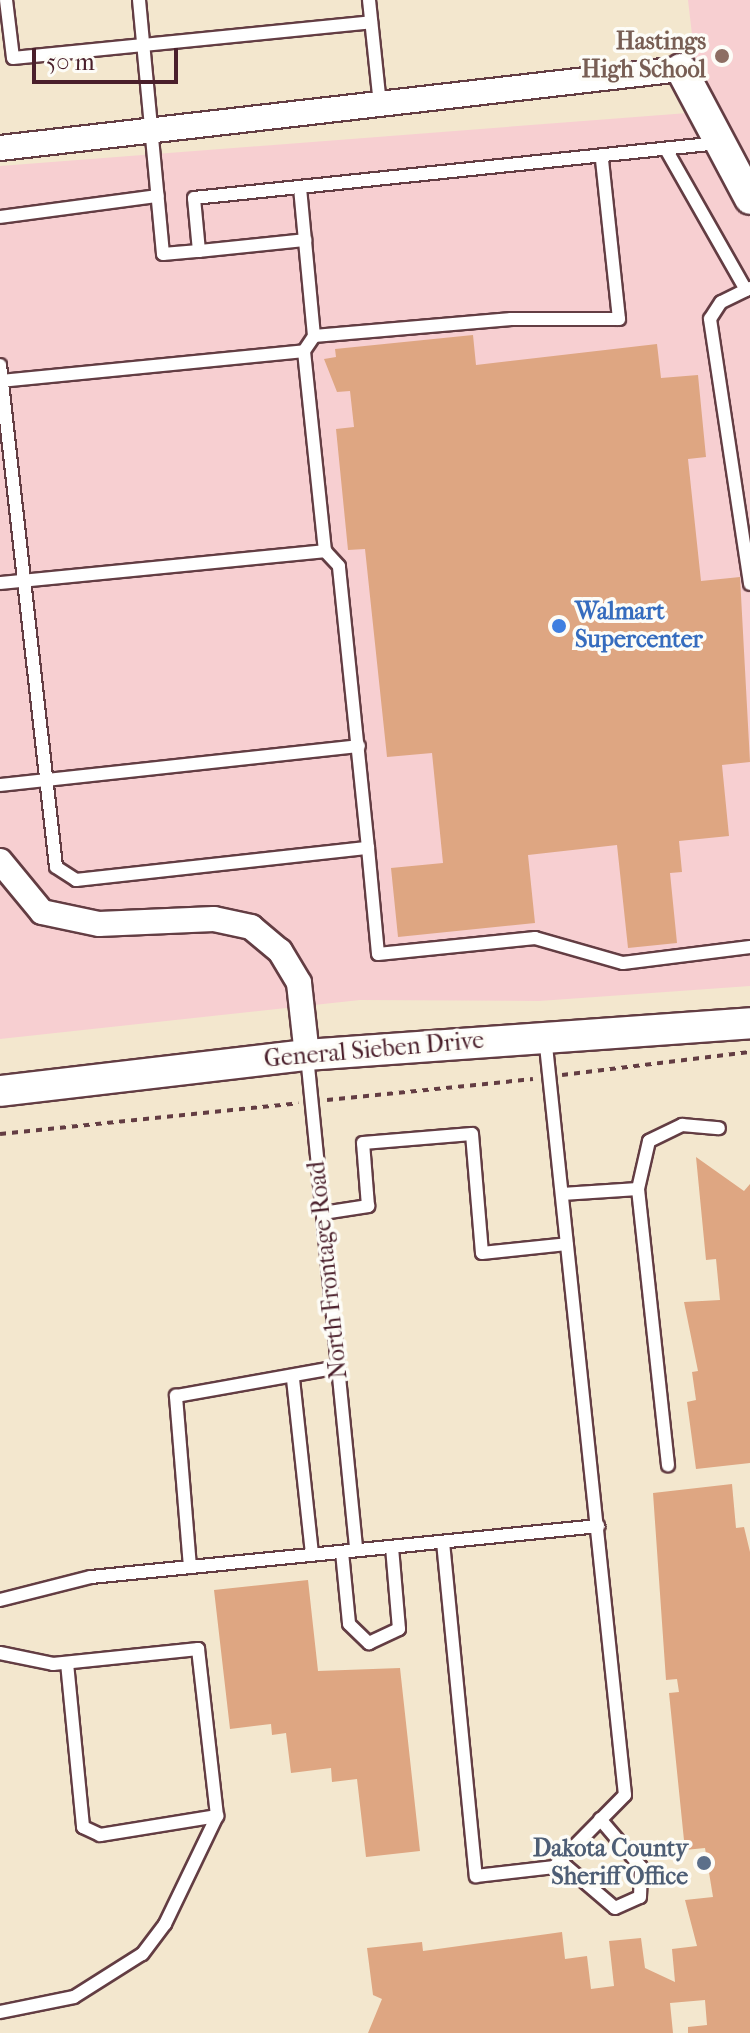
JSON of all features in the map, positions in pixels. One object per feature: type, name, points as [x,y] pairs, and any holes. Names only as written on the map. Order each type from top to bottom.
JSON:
[{"type":"street","points":[[0,148],[380,108],[681,69],[750,199]]},
{"type":"street","name":"North Frontage Road","points":[[0,861],[42,912],[99,924],[214,919],[251,927],[280,951],[299,983],[307,1055]]},
{"type":"street","name":"General Sieben Drive","points":[[0,1091],[307,1055],[750,1023]]},
{"type":"lane","points":[[6,0],[13,58],[371,22]]},
{"type":"lane","points":[[139,0],[163,254],[305,240]]},
{"type":"lane","points":[[369,0],[380,108]]},
{"type":"lane","points":[[199,251],[194,198],[602,160],[720,143]]},
{"type":"lane","points":[[667,151],[748,289],[721,302],[710,319],[750,584]]},
{"type":"lane","points":[[314,336],[511,319],[619,319],[602,160]]},
{"type":"lane","points":[[300,189],[314,336],[304,351],[325,551],[339,566],[378,954],[535,938],[623,963],[750,947]]},
{"type":"lane","points":[[0,217],[158,196]]},
{"type":"lane","points":[[1,381],[304,351]]},
{"type":"lane","points":[[0,365],[51,857],[76,880],[368,848]]},
{"type":"lane","points":[[0,583],[325,551]]},
{"type":"lane","points":[[0,785],[359,746]]},
{"type":"lane","points":[[443,1542],[476,1876],[560,1861],[625,1795],[545,1036]]},
{"type":"lane","name":"North Frontage Road","points":[[307,1055],[356,1550]]},
{"type":"lane","points":[[668,1465],[638,1189],[649,1141],[682,1125],[719,1128]]},
{"type":"lane","points":[[323,1213],[368,1206],[363,1143],[472,1134],[482,1253],[567,1244]]},
{"type":"lane","points":[[562,1194],[638,1189]]},
{"type":"lane","points":[[190,1567],[176,1396],[293,1379],[338,1367]]},
{"type":"lane","points":[[293,1379],[312,1555]]},
{"type":"lane","points":[[0,1600],[44,1584],[598,1526]]},
{"type":"lane","points":[[342,1552],[349,1624],[357,1638],[382,1642],[399,1629],[392,1547]]},
{"type":"lane","points":[[0,1653],[67,1663],[198,1649],[217,1816],[165,1924],[142,1954],[74,1997],[0,2012]]},
{"type":"lane","points":[[67,1663],[83,1827],[100,1835],[217,1816]]},
{"type":"lane","points":[[560,1861],[615,1908],[640,1897],[641,1867],[600,1819]]},
{"type":"path","points":[[0,1134],[550,1077],[750,1052]]},
{"type":"shaded area","points":[[688,0],[750,0],[750,986],[539,1001],[360,1000],[0,1039],[0,166],[701,112]]},
{"type":"building","name":"Walmart Supercenter","points":[[473,335],[476,365],[657,344],[661,378],[698,375],[706,457],[688,459],[701,581],[740,577],[750,762],[722,765],[729,836],[679,841],[682,872],[670,873],[677,943],[628,948],[617,845],[528,855],[535,923],[398,937],[391,868],[443,863],[432,753],[387,757],[365,549],[348,550],[336,429],[354,427],[350,391],[337,392],[324,359],[336,357],[335,349]]},
{"type":"building","points":[[696,1157],[744,1191],[750,1184],[750,1463],[696,1469],[687,1402],[696,1400],[692,1372],[698,1371],[684,1302],[720,1300],[716,1259],[706,1260]]},
{"type":"building","points":[[732,1484],[736,1528],[744,1527],[750,1552],[750,2033],[688,2033],[688,2027],[707,2025],[705,2000],[670,2003],[673,2033],[368,2033],[382,1999],[373,1995],[367,1948],[422,1942],[423,1951],[562,1932],[565,1959],[587,1956],[591,1989],[614,1986],[609,1941],[641,1938],[645,1968],[675,1982],[672,1949],[697,1946],[685,1900],[713,1897],[705,1848],[685,1850],[669,1693],[679,1692],[677,1679],[666,1680],[653,1493]]},
{"type":"building","points":[[308,1580],[318,1671],[400,1668],[420,1851],[366,1857],[357,1779],[332,1782],[331,1768],[291,1773],[286,1733],[272,1735],[271,1724],[230,1729],[214,1590]]},
{"type":"place","name":"Hastings High School","points":[[722,56]]},
{"type":"place","name":"Walmart Supercenter","points":[[559,626]]},
{"type":"place","name":"Dakota County Sheriff Office","points":[[704,1863]]}]
